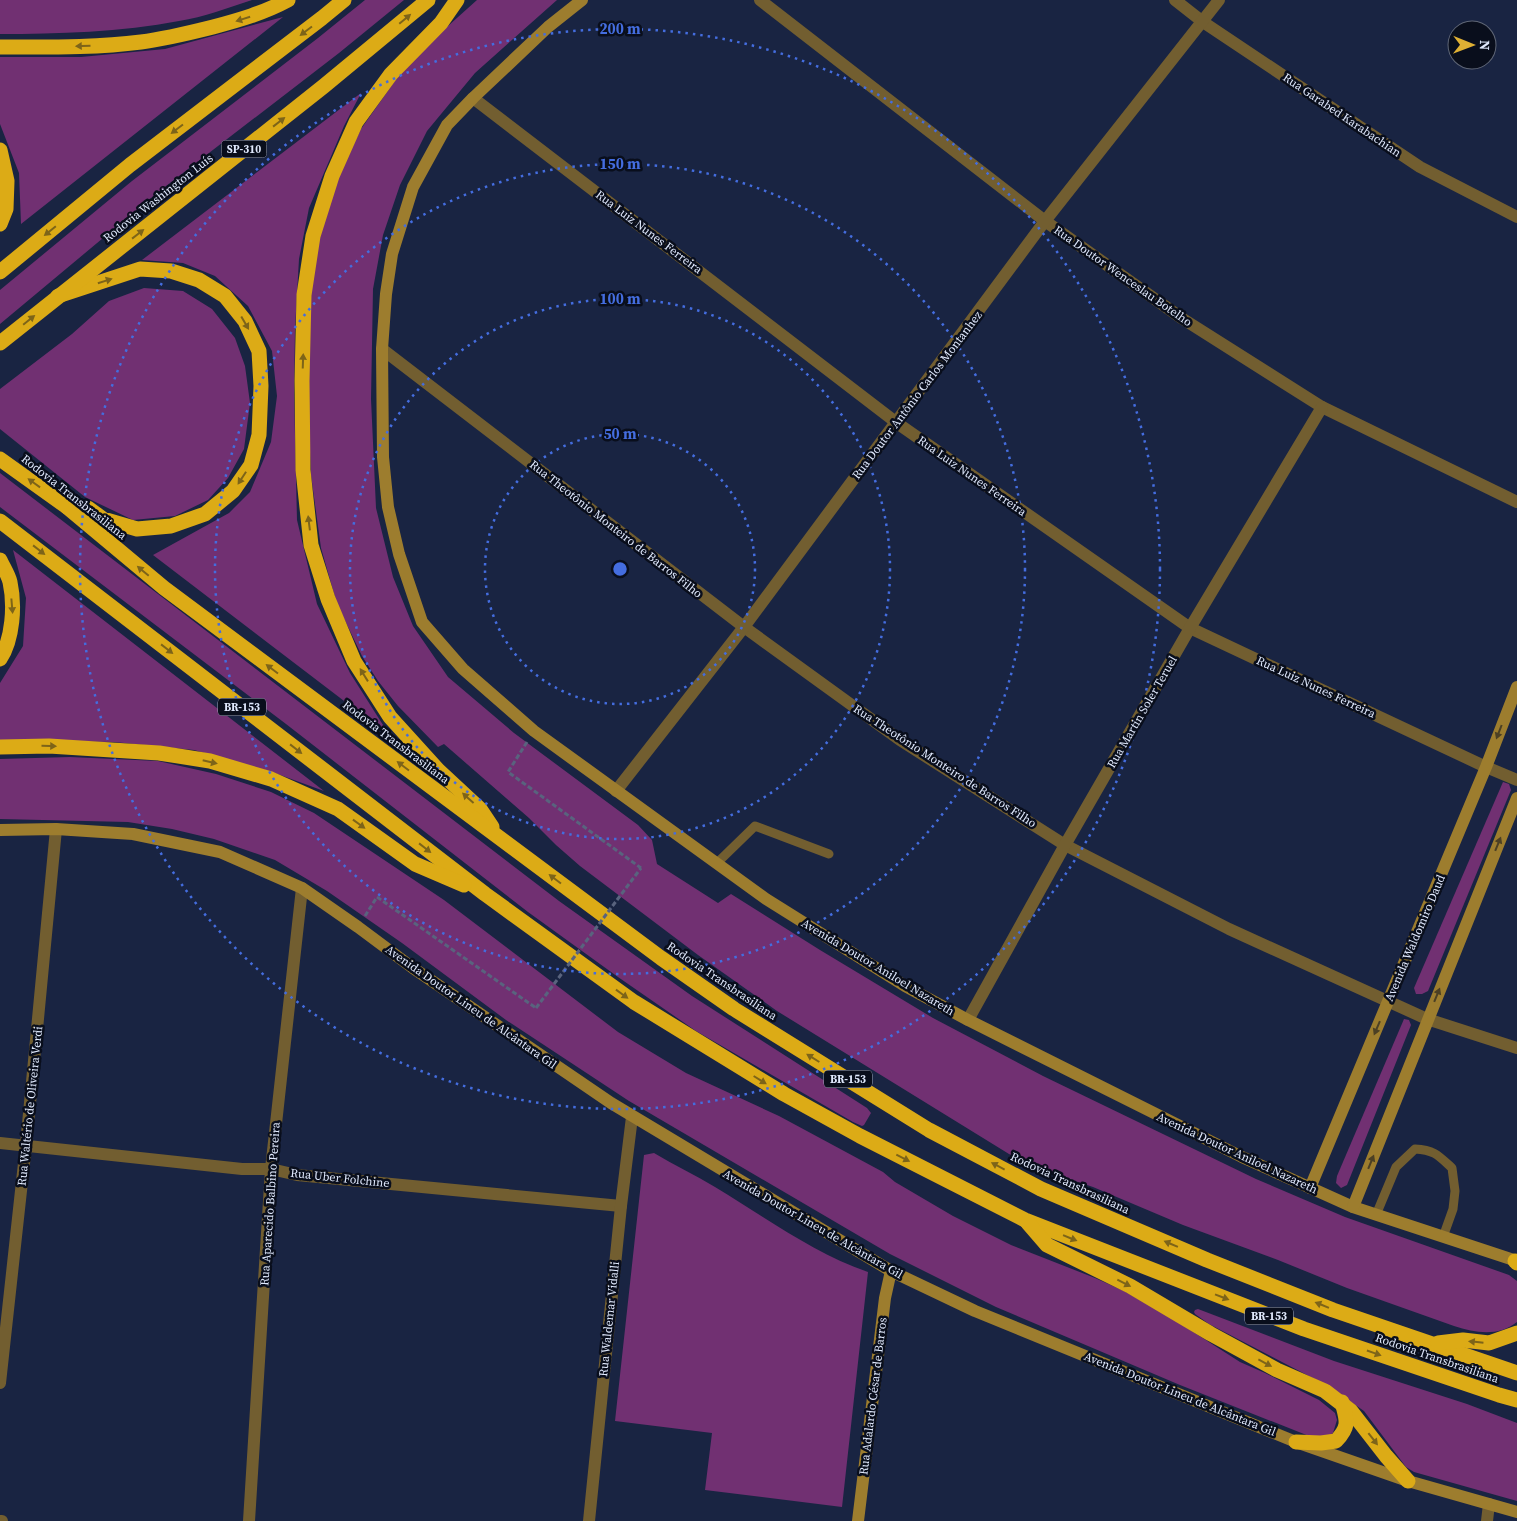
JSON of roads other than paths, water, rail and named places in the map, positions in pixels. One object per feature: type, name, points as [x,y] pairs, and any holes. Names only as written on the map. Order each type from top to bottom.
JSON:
[{"type":"highway","points":[[0,47],[87,46],[142,42],[193,32],[243,19],[288,0]]},
{"type":"highway","points":[[0,272],[130,165],[344,0]]},
{"type":"highway","name":"Rodovia Washington Luís","points":[[0,343],[324,86],[428,0]]},
{"type":"highway","points":[[457,0],[441,23],[391,74],[356,122],[332,176],[313,236],[304,295],[302,381],[303,470],[311,545],[328,599],[354,661],[390,717],[438,770],[480,809],[498,836]]},
{"type":"highway","points":[[0,150],[7,181],[6,209],[0,224]]},
{"type":"highway","points":[[58,296],[140,270],[170,271],[199,280],[225,296],[245,321],[259,350],[261,386],[259,436],[250,465],[233,492],[204,514],[170,526],[137,529],[103,519],[88,508],[67,507]]},
{"type":"highway","name":"Rodovia Transbrasiliana","points":[[0,459],[67,507],[164,588],[661,958],[734,1009],[929,1130],[1041,1189],[1207,1260],[1333,1310],[1517,1373]]},
{"type":"highway","name":"Rodovia Transbrasiliana","points":[[0,520],[485,894],[634,1002],[784,1094],[860,1136],[1025,1220],[1304,1329],[1517,1400]]},
{"type":"highway","points":[[0,560],[10,581],[13,619],[4,652],[0,659]]},
{"type":"highway","points":[[0,747],[49,746],[159,752],[210,761],[271,779],[338,809],[415,864],[485,894]]},
{"type":"highway","points":[[1025,1220],[1047,1244],[1130,1286],[1210,1334],[1277,1370],[1325,1391],[1342,1402],[1408,1480]]},
{"type":"highway","points":[[1434,1344],[1463,1340],[1489,1343],[1517,1333]]},
{"type":"highway","points":[[1296,1442],[1321,1443],[1336,1441],[1343,1434],[1347,1424],[1342,1402]]},
{"type":"main road","name":"Avenida Doutor Aniloel Nazareth","points":[[582,0],[548,27],[447,125],[413,187],[392,254],[386,294],[382,349],[383,457],[388,507],[399,554],[422,622],[463,669],[534,731],[766,900],[905,986],[968,1020],[1242,1157],[1310,1188],[1353,1207],[1516,1262]]},
{"type":"main road","name":"Avenida Waldomiro Daud","points":[[1310,1188],[1486,767],[1517,687]]},
{"type":"main road","points":[[1353,1207],[1517,798]]},
{"type":"main road","name":"Avenida Doutor Lineu de Alcântara Gil","points":[[0,830],[56,829],[134,834],[220,852],[302,888],[421,974],[610,1103],[891,1271],[975,1311],[1296,1442],[1408,1480],[1517,1512]]},
{"type":"main road","name":"Rua Adalardo César de Barros","points":[[858,1521],[885,1298],[891,1271]]},
{"type":"street","name":"Rua Doutor Wenceslau Botelho","points":[[760,0],[1046,221],[1183,319],[1322,407],[1517,502]]},
{"type":"street","name":"Rua Garabed Karabachian","points":[[1175,0],[1203,22],[1420,167],[1517,217]]},
{"type":"street","name":"Rua Doutor Antônio Carlos Montanhez","points":[[616,791],[744,628],[1046,221],[1219,0]]},
{"type":"street","name":"Rua Luiz Nunes Ferreira","points":[[473,98],[897,423],[1190,628],[1517,780]]},
{"type":"street","name":"Rua Theotônio Monteiro de Barros Filho","points":[[382,349],[744,628],[900,740],[1065,844],[1229,930],[1428,1019],[1517,1048]]},
{"type":"street","name":"Rua Martin Soler Teruel","points":[[968,1020],[1065,844],[1190,628],[1322,407]]},
{"type":"street","name":"Rua Waltério de Oliveira Verdi","points":[[0,1383],[26,1146],[56,829]]},
{"type":"street","name":"Rua Aparecido Balbino Pereira","points":[[249,1521],[271,1169],[302,888]]},
{"type":"street","name":"Rua Waldemar Vidalli","points":[[588,1521],[632,1117]]},
{"type":"street","name":"Rua Uber Folchine","points":[[0,1143],[242,1169],[271,1169],[297,1175],[621,1206]]},
{"type":"street","points":[[1487,1521],[1489,1504]]},
{"type":"lane","points":[[717,863],[755,826],[829,854]]},
{"type":"lane","points":[[1376,1215],[1396,1166],[1415,1149],[1424,1150],[1436,1154],[1452,1168],[1455,1191],[1453,1209],[1443,1237]]}]
